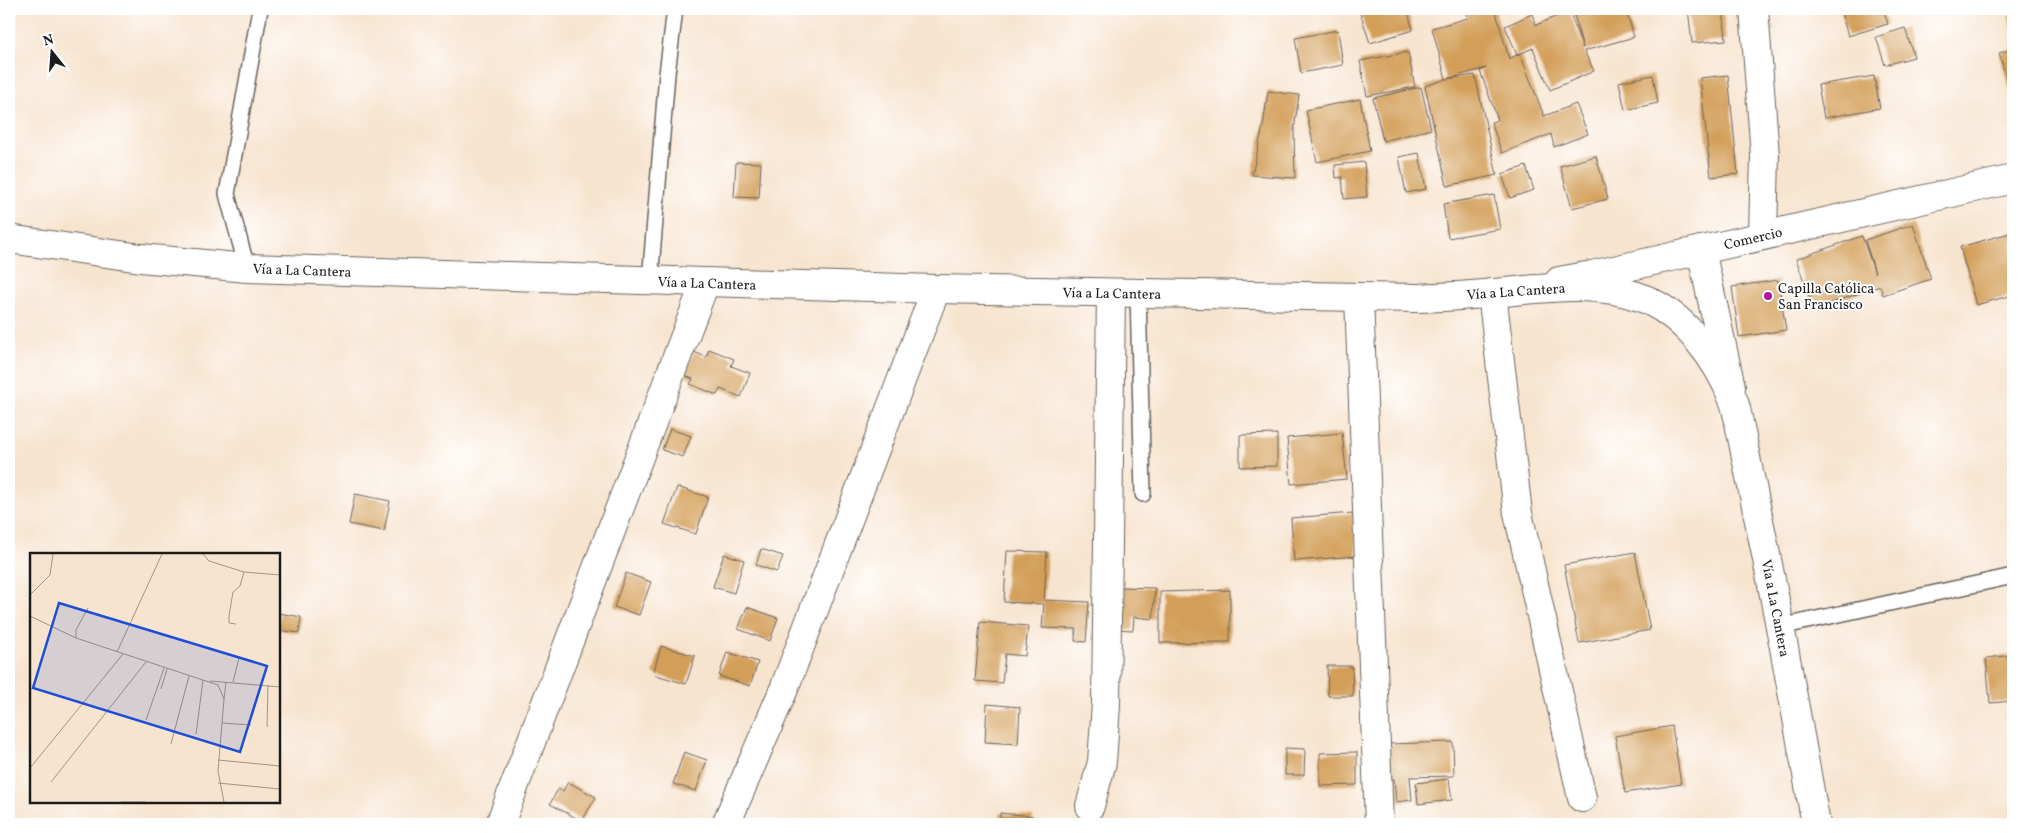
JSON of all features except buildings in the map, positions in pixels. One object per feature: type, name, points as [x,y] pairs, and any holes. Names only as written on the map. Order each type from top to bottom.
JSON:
[{"type":"street","points":[[1754,9],[1765,156],[1763,235]]},
{"type":"street","name":"Comercio","points":[[1492,293],[1592,275],[2013,179]]},
{"type":"street","name":"Vía a La Cantera","points":[[9,239],[141,258],[247,268],[936,289],[1417,298],[1540,288],[1590,287],[1619,291],[1642,298],[1665,310],[1685,326],[1701,344],[1718,367],[1734,403],[1780,627],[1816,824]]},
{"type":"street","points":[[1701,250],[1734,403]]},
{"type":"street","points":[[500,824],[705,283]]},
{"type":"street","points":[[726,824],[784,689],[936,289]]},
{"type":"street","points":[[1090,806],[1102,762],[1106,704],[1111,293]]},
{"type":"street","points":[[1492,293],[1518,513],[1582,798]]},
{"type":"street","points":[[1359,297],[1379,824]]},
{"type":"lane","points":[[247,268],[227,194],[260,9]]},
{"type":"lane","points":[[650,281],[667,74],[675,9]]},
{"type":"lane","points":[[1138,293],[1143,494]]},
{"type":"lane","points":[[1780,627],[2013,576]]},
{"type":"place","name":"Capilla Católica San Francisco","points":[[1768,296]]}]
